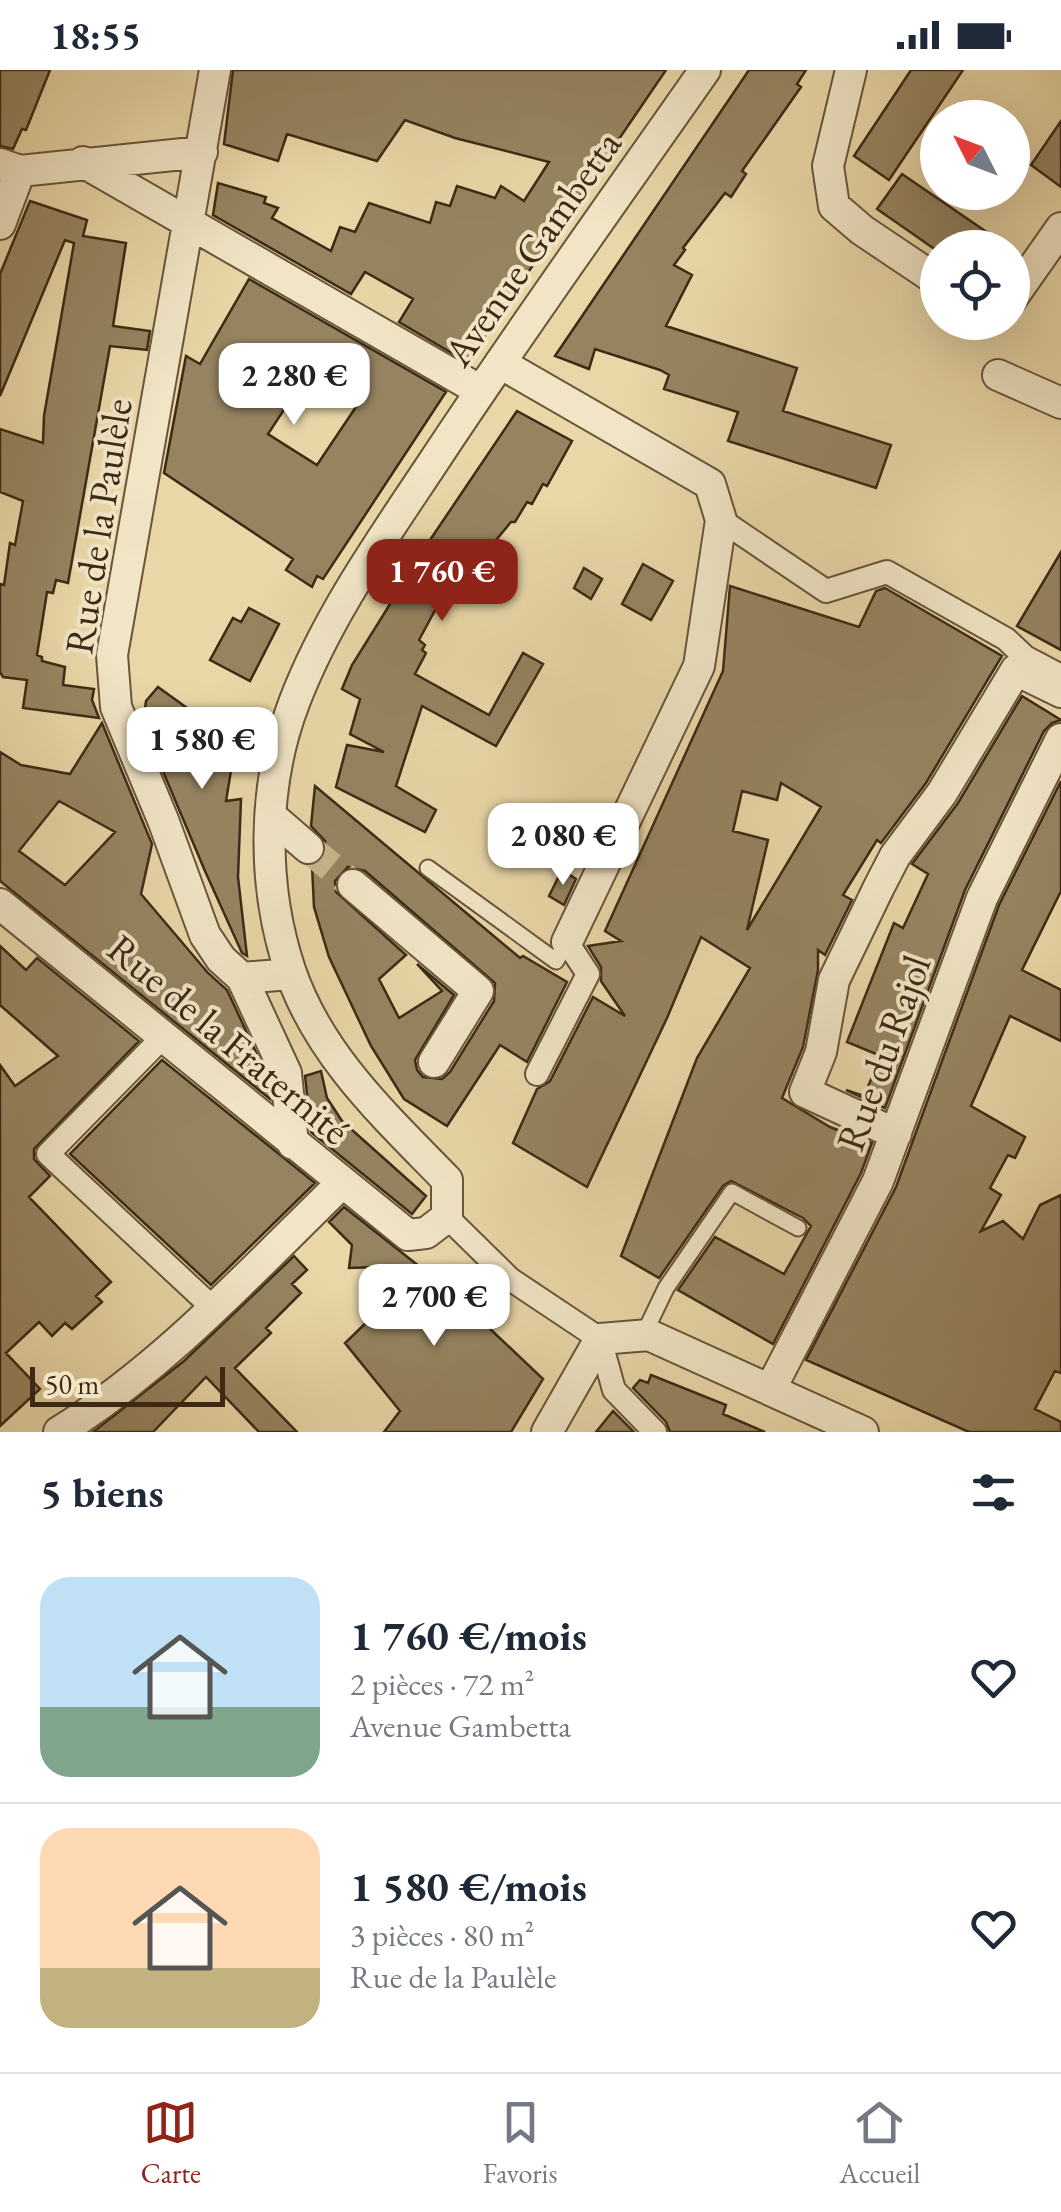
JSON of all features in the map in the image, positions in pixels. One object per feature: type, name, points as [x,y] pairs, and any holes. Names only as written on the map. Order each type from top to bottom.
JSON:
[{"type":"street","name":"Rue de la Paulèle","points":[[215,70],[112,655],[116,707],[205,936],[221,959],[242,978],[286,1074],[294,1144]]},
{"type":"street","name":"Avenue Gambetta","points":[[447,1218],[447,1180],[357,1087],[315,1022],[291,974],[276,916],[269,846],[270,816],[293,705],[366,563],[481,390],[705,70]]},
{"type":"street","points":[[850,70],[828,166],[834,206],[920,269]]},
{"type":"street","points":[[0,224],[10,168],[202,152]]},
{"type":"street","points":[[83,162],[481,390]]},
{"type":"street","points":[[1030,272],[1061,228]]},
{"type":"street","points":[[500,363],[710,484],[721,520],[699,666],[568,942],[588,974],[537,1074]]},
{"type":"street","points":[[998,374],[1061,403]]},
{"type":"street","points":[[721,520],[826,591],[887,572],[1006,639],[1025,657],[1061,676]]},
{"type":"street","points":[[896,1134],[806,1094],[821,1052],[834,980],[894,856],[942,794],[1016,670],[1061,692]]},
{"type":"street","name":"Rue du Rajol","points":[[770,1390],[850,1238],[896,1134],[982,898],[1061,739]]},
{"type":"street","points":[[270,816],[308,848]]},
{"type":"street","points":[[352,885],[478,991],[434,1062]]},
{"type":"street","name":"Rue de la Fraternité","points":[[0,904],[408,1235],[426,1234],[447,1218]]},
{"type":"street","points":[[242,978],[291,974]]},
{"type":"street","points":[[164,1036],[48,1154],[213,1308]]},
{"type":"street","points":[[59,1432],[106,1402],[170,1350],[341,1184]]},
{"type":"street","points":[[447,1218],[510,1279],[600,1339],[649,1334],[863,1432]]},
{"type":"street","points":[[547,1432],[600,1339]]},
{"type":"street","points":[[600,1339],[614,1390],[656,1432]]},
{"type":"lane","points":[[428,868],[556,961],[568,942]]},
{"type":"lane","points":[[643,1336],[666,1288],[732,1192],[798,1228]]},
{"type":"building","points":[[0,70],[50,70],[26,130],[22,129],[13,149],[0,146]]},
{"type":"building","points":[[233,70],[666,70],[467,362],[399,322],[413,299],[365,272],[351,294],[213,215],[218,183],[266,197],[264,203],[278,208],[272,218],[331,251],[340,227],[355,232],[369,203],[430,223],[436,202],[450,206],[457,186],[495,198],[501,186],[524,201],[549,162],[455,138],[405,120],[377,161],[287,134],[278,161],[224,144]]},
{"type":"building","points":[[749,70],[806,70],[797,84],[801,87],[742,171],[746,174],[731,197],[725,193],[683,248],[674,265],[692,275],[666,326],[797,368],[783,411],[891,445],[876,488],[728,441],[738,412],[664,389],[669,375],[660,370],[595,349],[589,369],[555,356]]},
{"type":"building","points":[[911,70],[963,70],[943,100],[920,100],[920,134],[889,180],[854,156]]},
{"type":"building","points":[[1061,121],[1061,187],[1031,165]]},
{"type":"building","points":[[902,174],[920,186],[920,210],[955,210],[984,230],[920,230],[920,239],[877,209]]},
{"type":"building","points":[[30,201],[87,220],[83,236],[126,243],[113,326],[150,331],[147,350],[110,346],[68,583],[56,580],[53,593],[47,592],[37,655],[42,661],[65,667],[63,685],[94,689],[92,700],[99,718],[23,708],[27,680],[3,677],[0,672],[0,584],[4,585],[10,543],[15,545],[23,501],[0,492],[0,429],[43,443],[44,416],[74,243],[65,240],[0,396],[0,274]]},
{"type":"building","points":[[249,279],[446,392],[323,579],[317,576],[312,587],[286,570],[293,559],[164,473],[186,356],[200,364]],"holes":[[[315,362],[366,392],[317,465],[268,434]]]},
{"type":"building","points":[[517,411],[572,441],[547,486],[543,484],[532,504],[527,502],[515,522],[486,552],[499,559],[490,576],[479,570],[462,599],[446,590],[419,640],[426,653],[415,674],[489,715],[523,653],[543,664],[496,746],[422,706],[396,786],[436,810],[425,832],[336,787],[347,745],[384,752],[350,734],[360,699],[342,689],[352,665],[430,540]]},
{"type":"building","points":[[1061,552],[1061,650],[1017,626]]},
{"type":"building","points":[[643,564],[673,581],[651,620],[622,604]]},
{"type":"building","points":[[584,568],[602,579],[591,599],[574,588]]},
{"type":"building","points":[[730,586],[859,627],[876,591],[885,588],[1002,656],[926,783],[881,843],[877,840],[843,895],[852,900],[825,955],[818,950],[818,970],[803,1047],[782,1098],[830,1127],[872,1143],[861,1173],[773,1344],[678,1290],[715,1237],[784,1274],[811,1226],[803,1218],[731,1181],[723,1186],[659,1278],[621,1256],[697,1058],[750,968],[701,937],[587,1187],[513,1143],[537,1089],[550,1081],[593,997],[625,1016],[601,981],[601,967],[588,946],[621,941],[605,931],[723,671]],"holes":[[[781,783],[821,807],[747,930],[768,840],[733,831],[742,791],[777,800]]]},
{"type":"building","points":[[249,608],[279,624],[250,681],[210,660],[233,618],[241,622]]},
{"type":"building","points":[[158,687],[194,713],[239,722],[226,801],[241,799],[238,877],[247,956],[242,953],[205,871],[143,724],[146,701]]},
{"type":"building","points":[[1022,696],[1061,720],[1044,731],[965,890],[885,1108],[846,1090],[864,1096],[881,1056],[847,1042],[894,923],[903,928],[928,874],[912,864],[958,803]]},
{"type":"building","points":[[102,723],[152,844],[141,894],[227,990],[268,1078],[270,1099],[0,881],[0,752],[21,765],[70,774]],"holes":[[[59,801],[115,832],[65,885],[19,851]]]},
{"type":"building","points":[[1061,781],[1061,891],[1022,970],[1061,990],[1061,1041],[1010,1016],[971,1106],[1025,1137],[1015,1158],[1008,1155],[990,1188],[1001,1195],[981,1231],[1003,1221],[1023,1239],[1040,1205],[1061,1195],[1061,1373],[1055,1371],[1035,1409],[1061,1422],[1061,1432],[969,1432],[806,1360],[896,1187],[999,905]]},
{"type":"building","points":[[315,786],[520,958],[523,956],[567,982],[527,1062],[500,1045],[447,1126],[404,1099],[371,1046],[329,957],[314,907],[312,866],[321,861],[325,841],[311,826]],"holes":[[[348,867],[365,871],[495,983],[494,1001],[442,1079],[423,1077],[415,1060],[454,995],[417,964],[442,991],[399,1018],[379,979],[406,955],[336,892],[335,881]]]},
{"type":"building","points":[[562,870],[576,879],[564,905],[549,896]]},
{"type":"building","points":[[0,946],[26,970],[37,958],[139,1041],[34,1149],[34,1159],[50,1176],[29,1197],[111,1282],[96,1296],[102,1302],[72,1329],[65,1323],[52,1336],[39,1322],[6,1353],[40,1389],[0,1426],[0,1065],[15,1086],[58,1056],[0,1005]]},
{"type":"building","points":[[162,1060],[315,1183],[211,1285],[70,1154]]},
{"type":"building","points":[[321,1071],[327,1098],[342,1121],[426,1196],[412,1214],[311,1132],[305,1076]]},
{"type":"building","points":[[344,1207],[448,1289],[543,1379],[511,1432],[384,1432],[400,1411],[345,1343],[401,1289],[377,1267],[349,1268],[352,1245],[329,1222]]},
{"type":"building","points":[[294,1256],[307,1270],[292,1284],[301,1293],[266,1328],[271,1333],[235,1368],[297,1432],[259,1432],[206,1377],[153,1432],[93,1432],[184,1361]]},
{"type":"building","points":[[651,1375],[726,1405],[723,1414],[765,1432],[670,1432],[666,1422],[633,1388],[640,1380],[648,1383]]},
{"type":"building","points":[[613,1411],[634,1432],[596,1432]]},
{"type":"tunnel","points":[[308,848],[353,885]]}]
